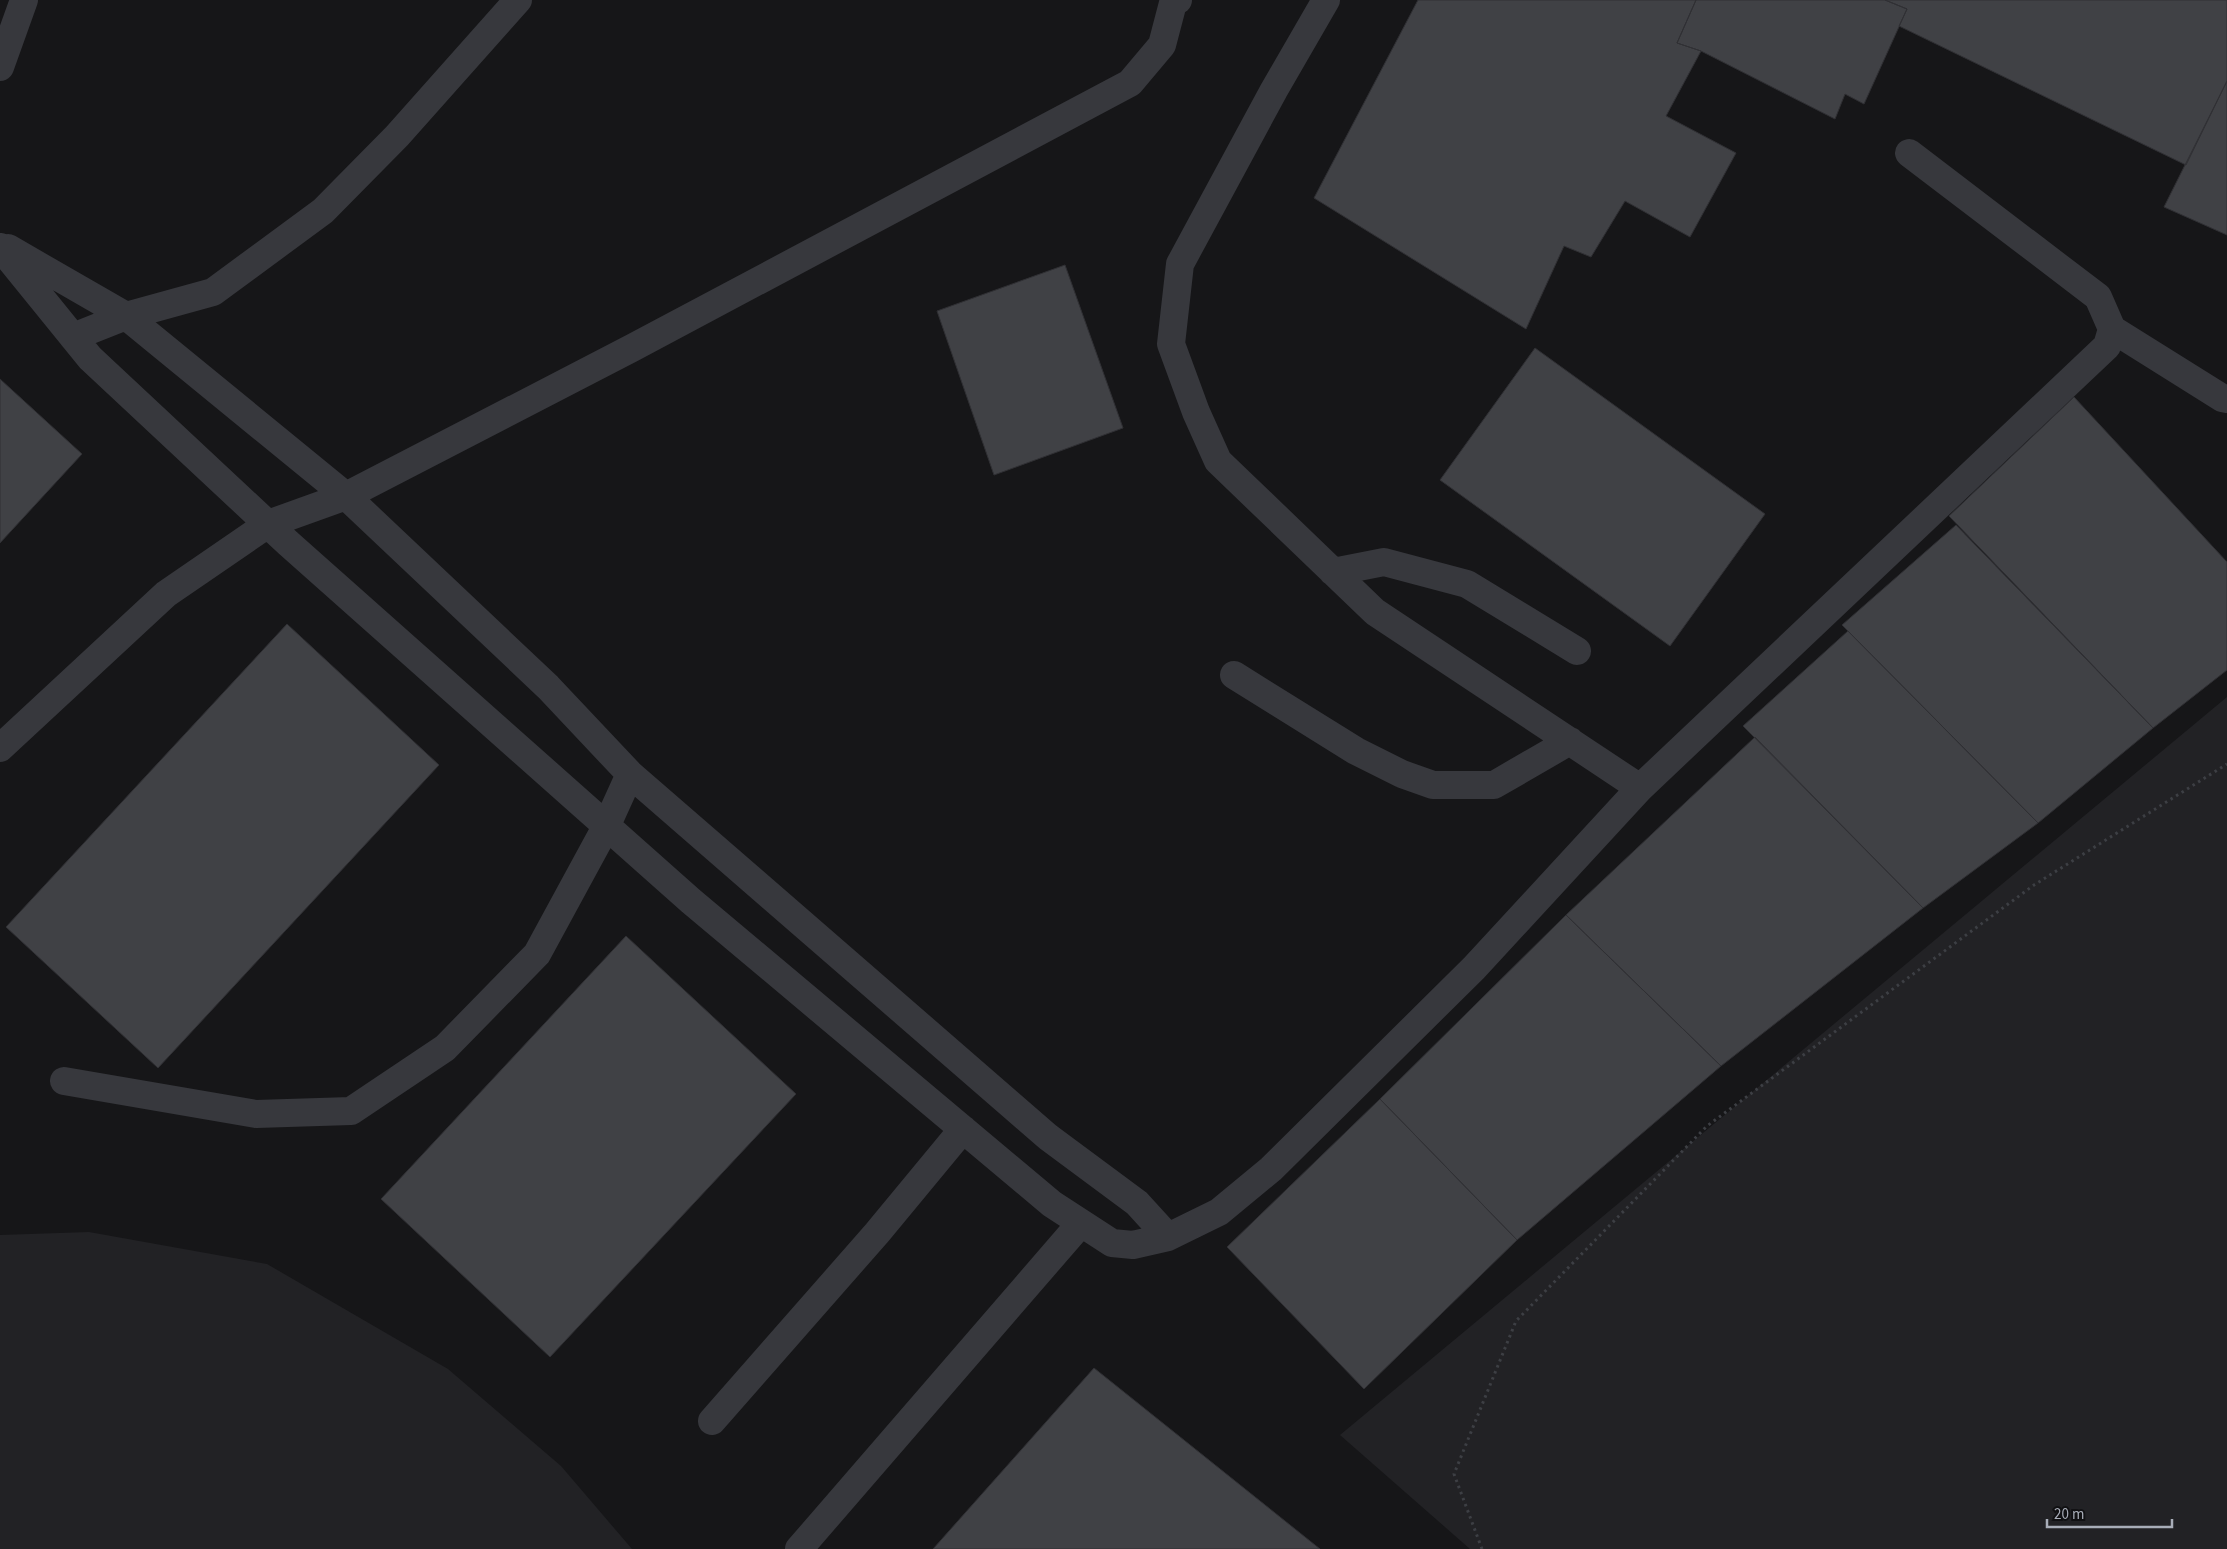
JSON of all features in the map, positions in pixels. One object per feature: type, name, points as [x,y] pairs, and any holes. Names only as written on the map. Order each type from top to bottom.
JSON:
[{"type":"lane","points":[[0,67],[24,0]]},
{"type":"lane","points":[[73,337],[126,316],[213,292],[323,211],[397,136],[518,0]]},
{"type":"lane","points":[[1326,0],[1274,90],[1180,264],[1171,344],[1196,412],[1218,461],[1375,612],[1640,788]]},
{"type":"lane","points":[[0,748],[166,594],[268,524],[346,496],[632,348],[1130,83],[1162,45],[1174,1]]},
{"type":"lane","points":[[1909,153],[2098,297],[2112,329],[2222,398],[2227,399]]},
{"type":"lane","points":[[0,243],[126,316],[346,496],[548,687],[630,774],[1048,1137],[1137,1203],[1168,1237]]},
{"type":"lane","points":[[0,247],[90,358],[268,524],[606,827],[1052,1204],[1112,1243],[1133,1245],[1168,1237],[1219,1212],[1271,1169],[1474,968],[1640,788],[2107,346],[2112,329]]},
{"type":"lane","points":[[1333,572],[1384,562],[1467,584],[1577,651]]},
{"type":"lane","points":[[1234,675],[1356,751],[1402,774],[1433,785],[1494,785],[1570,741]]},
{"type":"lane","points":[[64,1081],[256,1114],[351,1111],[446,1048],[537,954],[606,827],[630,774]]},
{"type":"lane","points":[[712,1421],[877,1233],[963,1129]]},
{"type":"lane","points":[[799,1549],[1081,1224]]},
{"type":"path","points":[[1482,1549],[1454,1474],[1516,1321],[1707,1126],[2034,886],[2227,764]]},
{"type":"shaded area","points":[[2227,697],[2227,1549],[1470,1549],[1340,1435]]},
{"type":"shaded area","points":[[89,1232],[267,1264],[448,1369],[561,1466],[632,1549],[0,1549],[0,1235]]},
{"type":"building","points":[[1418,0],[1696,0],[1677,43],[1701,51],[1666,116],[1736,153],[1690,237],[1625,201],[1591,257],[1564,246],[1526,329],[1314,198]]},
{"type":"building","points":[[1696,0],[1885,0],[1907,9],[1864,104],[1845,94],[1835,119],[1701,51],[1677,43]]},
{"type":"building","points":[[1885,0],[2227,0],[2227,81],[2186,165],[1899,26],[1907,9]]},
{"type":"building","points":[[2227,81],[2227,235],[2164,207]]},
{"type":"building","points":[[1065,265],[1123,428],[994,475],[937,311]]},
{"type":"building","points":[[1535,348],[1765,514],[1670,646],[1440,480]]},
{"type":"building","points":[[0,379],[82,454],[0,543]]},
{"type":"building","points":[[2074,397],[2227,562],[2227,670],[2153,728],[1949,516]]},
{"type":"building","points":[[1956,525],[2153,728],[2038,823],[1842,625]]},
{"type":"building","points":[[287,624],[439,765],[158,1068],[6,927]]},
{"type":"building","points":[[1848,631],[2038,823],[1923,908],[1743,726]]},
{"type":"building","points":[[1755,737],[1923,908],[1721,1066],[1566,915]]},
{"type":"building","points":[[1566,915],[1721,1066],[1517,1240],[1380,1099]]},
{"type":"building","points":[[626,936],[796,1094],[550,1357],[381,1199]]},
{"type":"building","points":[[1380,1099],[1517,1240],[1364,1389],[1227,1247]]},
{"type":"building","points":[[1094,1368],[1320,1549],[933,1549]]}]
